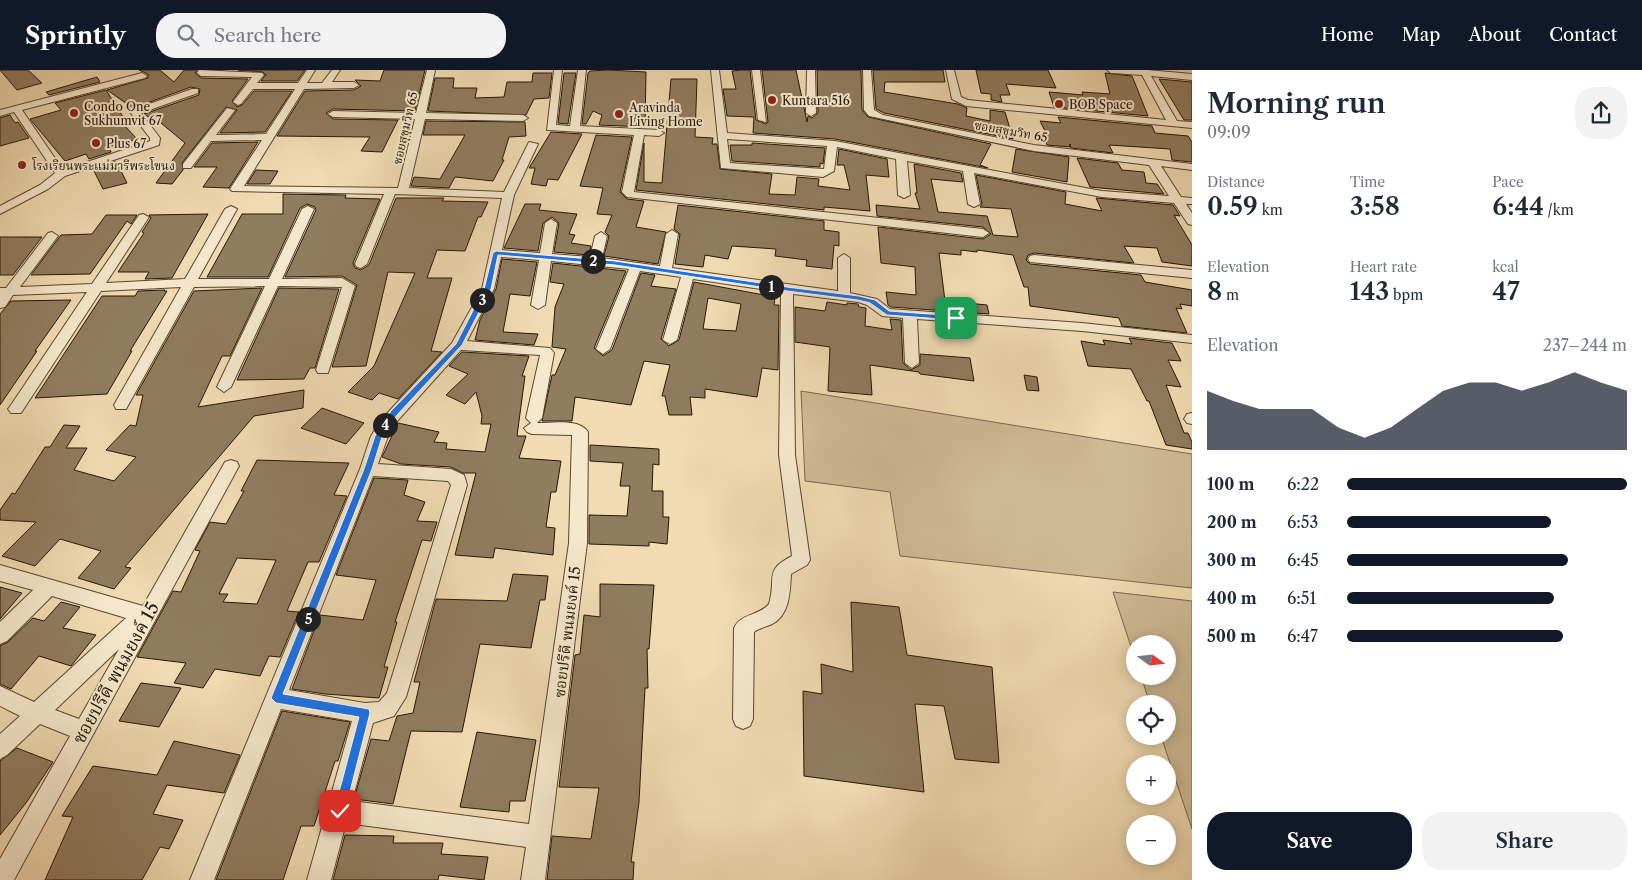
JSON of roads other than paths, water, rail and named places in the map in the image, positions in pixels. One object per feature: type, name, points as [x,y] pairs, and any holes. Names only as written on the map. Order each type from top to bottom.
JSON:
[{"type":"street","points":[[202,70],[201,73],[258,74],[238,102]]},
{"type":"street","points":[[311,70],[236,188],[508,195]]},
{"type":"street","points":[[327,85],[336,70]]},
{"type":"street","points":[[431,70],[438,70]]},
{"type":"street","name":"ซอยสุขุมวิท 65","points":[[361,264],[397,191],[422,116],[431,70]]},
{"type":"street","points":[[558,70],[551,128],[659,133]]},
{"type":"street","points":[[575,130],[582,70]]},
{"type":"street","points":[[715,70],[724,164],[729,167],[828,173],[832,144]]},
{"type":"street","points":[[756,70],[763,120]]},
{"type":"street","points":[[811,70],[811,113]]},
{"type":"street","name":"ซอยสุขุมวิท 65","points":[[867,70],[869,110],[872,114],[881,117],[1034,148],[1192,167]]},
{"type":"street","points":[[950,70],[957,99],[966,104],[1192,125]]},
{"type":"street","points":[[1111,70],[1192,76]]},
{"type":"street","points":[[1144,71],[1173,123]]},
{"type":"street","points":[[0,113],[142,76]]},
{"type":"street","points":[[251,86],[320,87],[327,85],[354,85]]},
{"type":"street","points":[[0,211],[44,187],[61,174],[128,155],[151,146],[156,141],[135,112],[195,90]]},
{"type":"street","points":[[16,108],[61,174]]},
{"type":"street","points":[[187,166],[230,110]]},
{"type":"street","points":[[333,114],[523,118]]},
{"type":"street","points":[[640,132],[628,192],[631,195],[982,233]]},
{"type":"street","points":[[722,136],[832,144],[1102,194],[1192,201]]},
{"type":"street","points":[[209,138],[267,138]]},
{"type":"street","points":[[202,880],[368,469],[379,436],[394,413],[458,345],[488,289],[508,195],[533,144]]},
{"type":"street","points":[[901,156],[904,195]]},
{"type":"street","points":[[1154,163],[1192,222]]},
{"type":"street","points":[[968,168],[974,204]]},
{"type":"street","points":[[224,388],[308,208]]},
{"type":"street","points":[[121,405],[231,209]]},
{"type":"street","points":[[16,410],[143,217]]},
{"type":"street","points":[[538,305],[551,223]]},
{"type":"street","points":[[665,271],[672,234]]},
{"type":"street","points":[[0,304],[5,291],[52,236]]},
{"type":"street","points":[[595,261],[601,236]]},
{"type":"street","points":[[496,253],[636,266],[844,296],[872,302],[887,313],[1082,327],[1192,339]]},
{"type":"street","points":[[844,258],[844,296]]},
{"type":"street","points":[[1034,260],[1192,274]]},
{"type":"street","points":[[603,349],[636,266]]},
{"type":"street","points":[[670,340],[688,274]]},
{"type":"street","points":[[5,291],[188,283],[342,282],[349,286],[324,370]]},
{"type":"street","points":[[743,719],[744,628],[751,621],[766,618],[776,610],[780,597],[782,570],[801,560],[787,455],[787,289]]},
{"type":"street","points":[[910,314],[912,363]]},
{"type":"street","name":"ซอยปรีดี พนมยงค์ 15","points":[[458,345],[545,351],[547,353],[533,423],[574,429],[580,432],[578,543],[533,880]]},
{"type":"street","name":"ซอยปรีดี พนมยงค์ 15","points":[[1,880],[85,731],[146,615],[231,466]]},
{"type":"street","points":[[276,698],[365,713],[384,712],[391,707],[396,697],[458,485],[458,479],[451,476],[368,469]]},
{"type":"street","points":[[0,573],[146,615]]},
{"type":"street","points":[[0,635],[49,587]]},
{"type":"street","points":[[0,748],[36,713],[146,615]]},
{"type":"street","points":[[0,696],[36,713],[85,731]]},
{"type":"street","points":[[319,880],[340,811],[365,713]]},
{"type":"street","points":[[340,811],[540,837]]},
{"type":"place","name":"Kuntara 516","points":[[772,100]]},
{"type":"place","name":"BOB Space","points":[[1059,104]]},
{"type":"place","name":"Condo One Sukhumvit 67","points":[[74,113]]},
{"type":"place","name":"Aravinda Living Home","points":[[619,114]]},
{"type":"place","name":"Plus 67","points":[[96,143]]},
{"type":"place","name":"โรงเรียนพระแม่มารีพระโขนง","points":[[22,165]]}]
